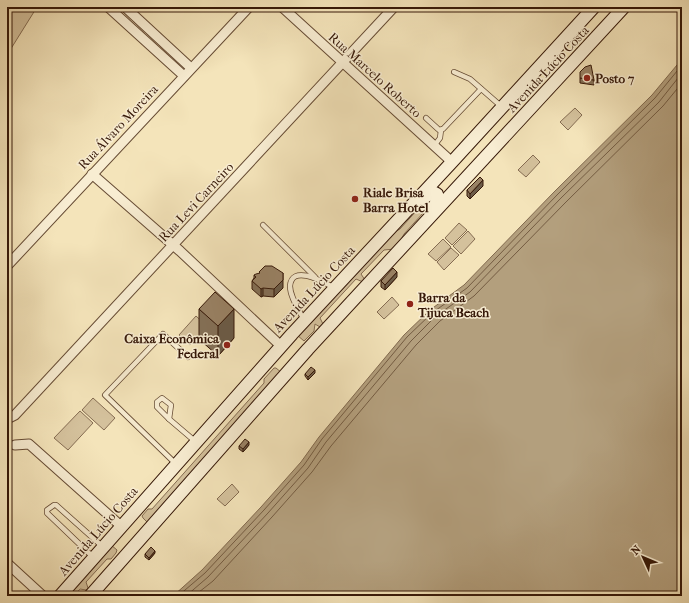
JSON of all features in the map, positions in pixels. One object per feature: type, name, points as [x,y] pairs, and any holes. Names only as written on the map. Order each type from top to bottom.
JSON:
[{"type":"main road","name":"Avenida Lúcio Costa","points":[[60,596],[281,346],[402,214],[452,162],[593,7]]},
{"type":"main road","name":"Avenida Lúcio Costa","points":[[90,596],[308,349],[415,235],[624,7]]},
{"type":"main road","points":[[539,67],[522,93],[524,100],[528,101],[532,99],[554,82]]},
{"type":"main road","points":[[402,214],[430,193],[433,192],[437,194],[438,200],[415,235]]},
{"type":"street","points":[[108,7],[184,76]]},
{"type":"street","points":[[125,7],[191,68]]},
{"type":"street","name":"Rua Álvaro Moreira","points":[[7,266],[249,7]]},
{"type":"street","name":"Rua Marcelo Roberto","points":[[282,7],[452,162]]},
{"type":"street","name":"Rua Levi Carneiro","points":[[11,416],[173,246],[394,7]]},
{"type":"street","points":[[92,174],[173,246],[281,346]]},
{"type":"street","points":[[16,445],[29,444],[121,526]]},
{"type":"street","points":[[7,563],[43,596]]},
{"type":"lane","points":[[454,72],[468,78],[502,107]]},
{"type":"lane","points":[[441,130],[444,129],[481,89]]},
{"type":"lane","points":[[426,118],[441,130]]},
{"type":"lane","points":[[434,146],[440,138],[441,130]]},
{"type":"lane","points":[[263,225],[316,278],[334,288]]},
{"type":"lane","points":[[304,321],[293,299],[290,286],[292,280],[296,276],[303,275],[316,278]]},
{"type":"lane","points":[[176,464],[105,395],[163,334],[188,357]]},
{"type":"lane","points":[[169,419],[196,442]]},
{"type":"lane","points":[[94,558],[47,513],[47,510],[56,505],[103,546]]},
{"type":"shaded area","points":[[7,7],[37,7],[7,55]]},
{"type":"shaded area","points":[[575,108],[582,115],[568,130],[560,122]]},
{"type":"shaded area","points":[[533,155],[540,162],[526,177],[518,170]]},
{"type":"shaded area","points":[[428,198],[433,202],[404,234],[395,249],[384,250],[361,274],[365,280],[363,282],[356,279],[320,318],[323,324],[320,327],[315,324],[314,331],[304,341],[297,335],[389,235],[400,229]]},
{"type":"shaded area","points":[[459,223],[467,230],[452,245],[445,238]]},
{"type":"shaded area","points":[[468,231],[475,239],[461,254],[453,246]]},
{"type":"shaded area","points":[[443,239],[451,247],[436,261],[428,254]]},
{"type":"shaded area","points":[[451,248],[459,255],[444,270],[437,262]]},
{"type":"shaded area","points":[[392,297],[399,305],[384,319],[377,312]]},
{"type":"shaded area","points":[[196,316],[208,327],[190,345],[179,335]]},
{"type":"shaded area","points":[[274,368],[282,373],[148,523],[142,516],[148,509],[152,509],[264,383],[264,379]]},
{"type":"shaded area","points":[[93,398],[115,418],[104,430],[82,410]]},
{"type":"shaded area","points":[[80,411],[93,423],[68,450],[54,438]]},
{"type":"shaded area","points":[[232,484],[239,492],[225,506],[217,499]]},
{"type":"shaded area","points":[[111,545],[117,550],[116,553],[111,559],[107,559],[86,582],[88,588],[86,590],[80,589],[74,596],[66,596]]},
{"type":"water","points":[[682,59],[682,596],[173,596],[202,570],[301,462],[319,437],[404,335],[430,310],[464,285],[554,192],[652,95]]},
{"type":"building","points":[[591,65],[594,80],[580,78],[580,72],[585,67]]},
{"type":"building","points":[[480,177],[483,180],[470,194],[467,190]]},
{"type":"building","points":[[265,266],[272,266],[283,273],[283,280],[274,289],[261,289],[252,281],[256,277],[254,275],[260,273],[259,272]]},
{"type":"building","points":[[393,268],[397,272],[385,285],[381,281]]},
{"type":"building","points":[[215,292],[234,309],[218,326],[199,309]]},
{"type":"building","points":[[311,367],[315,370],[308,377],[305,374]]},
{"type":"building","points":[[245,439],[249,442],[243,449],[239,446]]},
{"type":"building","points":[[151,547],[155,551],[149,558],[145,554]]},
{"type":"place","name":"Posto 7","points":[[587,78]]},
{"type":"place","name":"Riale Brisa Barra Hotel","points":[[355,199]]},
{"type":"place","name":"Barra da Tijuca Beach","points":[[410,304]]},
{"type":"place","name":"Caixa Econômica Federal","points":[[227,345]]}]
